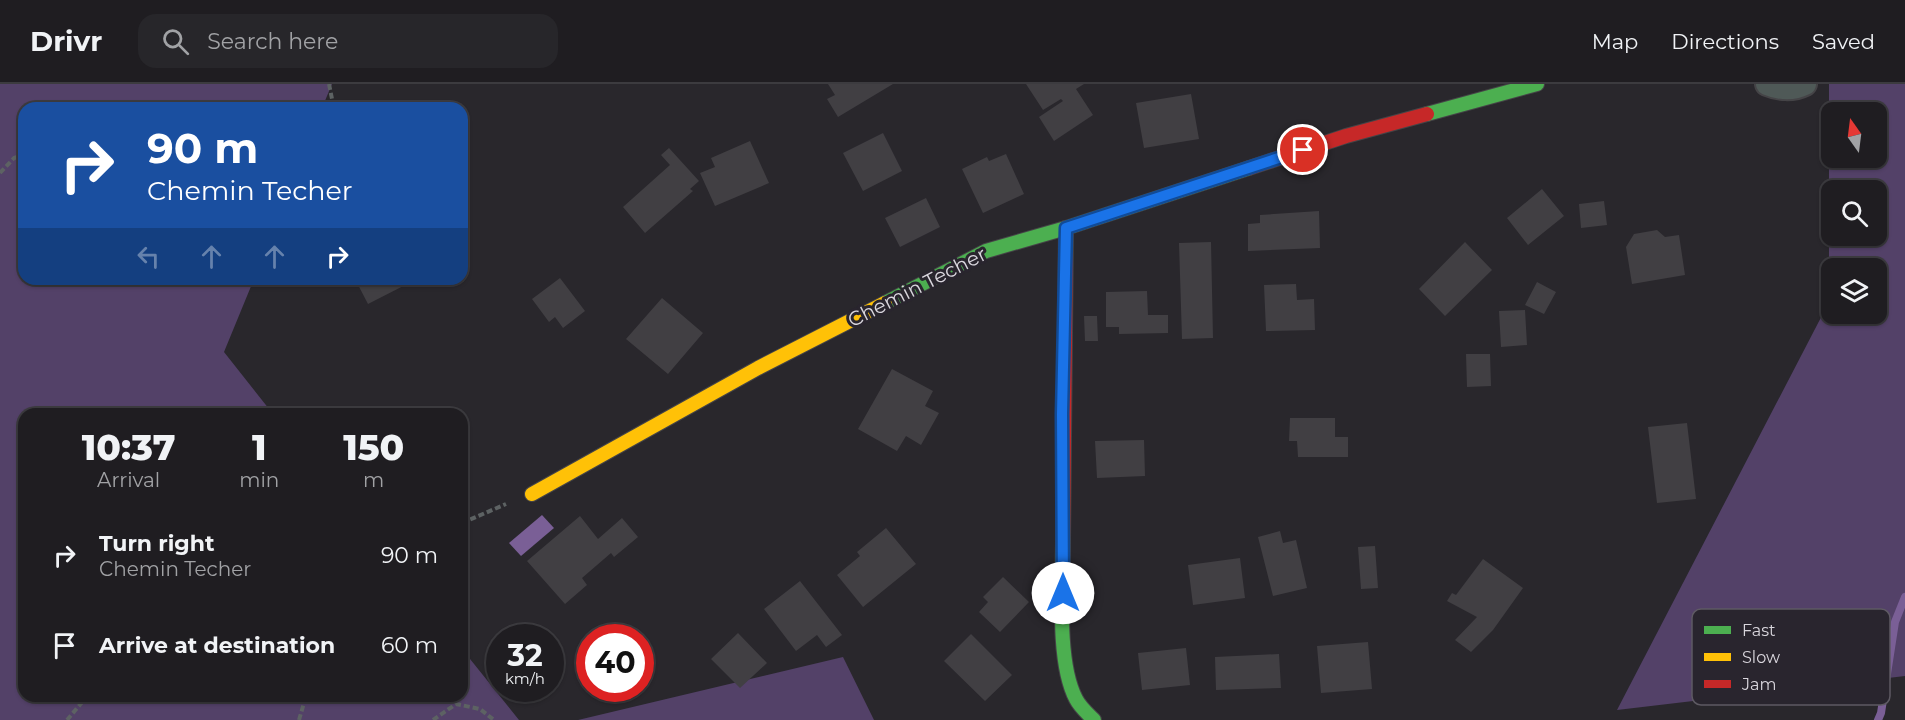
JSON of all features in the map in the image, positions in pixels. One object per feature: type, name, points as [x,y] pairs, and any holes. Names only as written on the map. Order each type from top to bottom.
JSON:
[{"type":"street","name":"Chemin Techer","points":[[532,494],[758,368],[986,251],[1066,228],[1346,136],[1537,84]]},
{"type":"street","points":[[1767,84],[1776,88],[1798,87],[1805,84]]},
{"type":"street","points":[[1066,228],[1062,414],[1063,634],[1072,690],[1076,700],[1094,720]]},
{"type":"path","points":[[329,84],[331,102]]},
{"type":"path","points":[[0,173],[18,157]]},
{"type":"path","points":[[468,521],[532,494]]},
{"type":"path","points":[[67,720],[82,702]]},
{"type":"path","points":[[299,720],[304,702]]},
{"type":"path","points":[[433,720],[456,704],[480,709],[494,720]]},
{"type":"shaded area","points":[[0,84],[332,84],[324,102],[18,102],[18,285],[252,285],[224,352],[268,408],[18,408],[18,702],[468,702],[468,656],[486,679],[486,702],[505,702],[519,720],[0,720]]},
{"type":"shaded area","points":[[1829,84],[1905,84],[1905,676],[1890,678],[1890,609],[1692,609],[1692,701],[1617,710],[1821,317],[1821,324],[1887,324],[1887,258],[1829,258],[1829,246],[1887,246],[1887,180],[1829,180],[1829,168],[1887,168],[1887,102],[1829,102]]},
{"type":"shaded area","points":[[542,515],[554,528],[521,556],[509,543]]},
{"type":"shaded area","points":[[843,657],[874,720],[578,720]]},
{"type":"building","points":[[828,84],[893,84],[838,117],[827,99],[835,95]]},
{"type":"building","points":[[1026,84],[1084,84],[1076,89],[1093,115],[1054,141],[1039,117],[1063,101],[1061,99],[1043,110]]},
{"type":"building","points":[[1191,94],[1199,139],[1144,148],[1136,103]]},
{"type":"building","points":[[883,133],[902,171],[863,191],[843,153]]},
{"type":"building","points":[[750,141],[769,183],[715,206],[700,173],[715,167],[711,158]]},
{"type":"building","points":[[669,148],[699,181],[690,189],[693,191],[645,233],[623,207],[670,165],[661,155]]},
{"type":"building","points":[[1006,154],[1024,194],[983,213],[962,169],[987,157],[989,161]]},
{"type":"building","points":[[1542,189],[1564,216],[1528,245],[1507,218]]},
{"type":"building","points":[[926,198],[940,227],[900,247],[885,218]]},
{"type":"building","points":[[1604,201],[1607,225],[1581,228],[1579,204]]},
{"type":"building","points":[[1319,211],[1320,248],[1248,251],[1248,224],[1260,223],[1260,215]]},
{"type":"building","points":[[1657,230],[1665,237],[1679,235],[1685,275],[1632,284],[1626,247],[1634,234]]},
{"type":"building","points":[[1211,242],[1213,338],[1182,339],[1179,243]]},
{"type":"building","points":[[1465,242],[1492,270],[1445,316],[1419,289]]},
{"type":"building","points":[[560,278],[585,311],[563,328],[555,317],[549,322],[532,299]]},
{"type":"building","points":[[1537,282],[1556,292],[1544,314],[1525,305]]},
{"type":"building","points":[[1296,284],[1297,300],[1314,299],[1315,330],[1266,331],[1264,285]]},
{"type":"building","points":[[358,285],[405,285],[368,304]]},
{"type":"building","points":[[1147,291],[1148,315],[1168,315],[1168,333],[1119,334],[1119,327],[1106,327],[1106,292]]},
{"type":"building","points":[[662,298],[703,333],[668,374],[626,339]]},
{"type":"building","points":[[1525,310],[1527,345],[1501,347],[1499,311]]},
{"type":"building","points":[[1084,316],[1097,316],[1098,341],[1085,341]]},
{"type":"building","points":[[1466,354],[1490,354],[1491,386],[1467,387]]},
{"type":"building","points":[[892,369],[933,391],[925,406],[939,413],[921,445],[906,436],[897,451],[858,429]]},
{"type":"building","points":[[1290,418],[1335,418],[1335,437],[1348,437],[1348,457],[1298,457],[1297,441],[1289,441]]},
{"type":"building","points":[[1687,423],[1696,499],[1657,503],[1648,427]]},
{"type":"building","points":[[1144,440],[1145,476],[1097,478],[1095,441]]},
{"type":"building","points":[[580,516],[598,539],[622,518],[638,537],[614,557],[611,553],[582,578],[587,585],[565,604],[527,561]]},
{"type":"building","points":[[886,528],[916,564],[863,607],[837,575],[860,556],[857,552]]},
{"type":"building","points":[[1280,531],[1283,543],[1296,540],[1307,588],[1273,596],[1258,537]]},
{"type":"building","points":[[1375,546],[1378,588],[1361,589],[1358,547]]},
{"type":"building","points":[[1240,558],[1245,598],[1193,605],[1188,565]]},
{"type":"building","points":[[1483,559],[1523,588],[1493,630],[1471,652],[1455,640],[1477,617],[1447,601],[1452,593],[1456,595]]},
{"type":"building","points":[[1003,577],[1029,602],[1000,632],[979,612],[988,602],[983,597]]},
{"type":"building","points":[[800,581],[842,635],[826,647],[817,635],[796,651],[764,609]]},
{"type":"building","points":[[738,633],[767,663],[740,688],[711,659]]},
{"type":"building","points":[[971,634],[1012,675],[985,701],[944,661]]},
{"type":"building","points":[[1368,642],[1372,689],[1321,693],[1317,646]]},
{"type":"building","points":[[1186,648],[1190,685],[1142,690],[1138,653]]},
{"type":"building","points":[[1279,654],[1281,688],[1216,690],[1215,657]]},
{"type":"waterway","points":[[1890,654],[1895,622],[1905,597]]},
{"type":"waterway","points":[[1878,720],[1882,705]]},
{"type":"traffic: fast","points":[[1427,114],[1537,84]]},
{"type":"traffic: fast","points":[[885,303],[986,251],[1066,228],[1249,168]]},
{"type":"traffic: fast","points":[[1063,541],[1062,622],[1066,664],[1076,699],[1094,720]]},
{"type":"traffic: slow","points":[[532,494],[758,368],[885,303]]},
{"type":"traffic: jam","points":[[1249,168],[1346,136],[1427,114]]},
{"type":"traffic: jam","points":[[1063,541],[1066,228]]},
{"type":"route","points":[[1063,593],[1062,414],[1066,228],[1303,150]]}]
